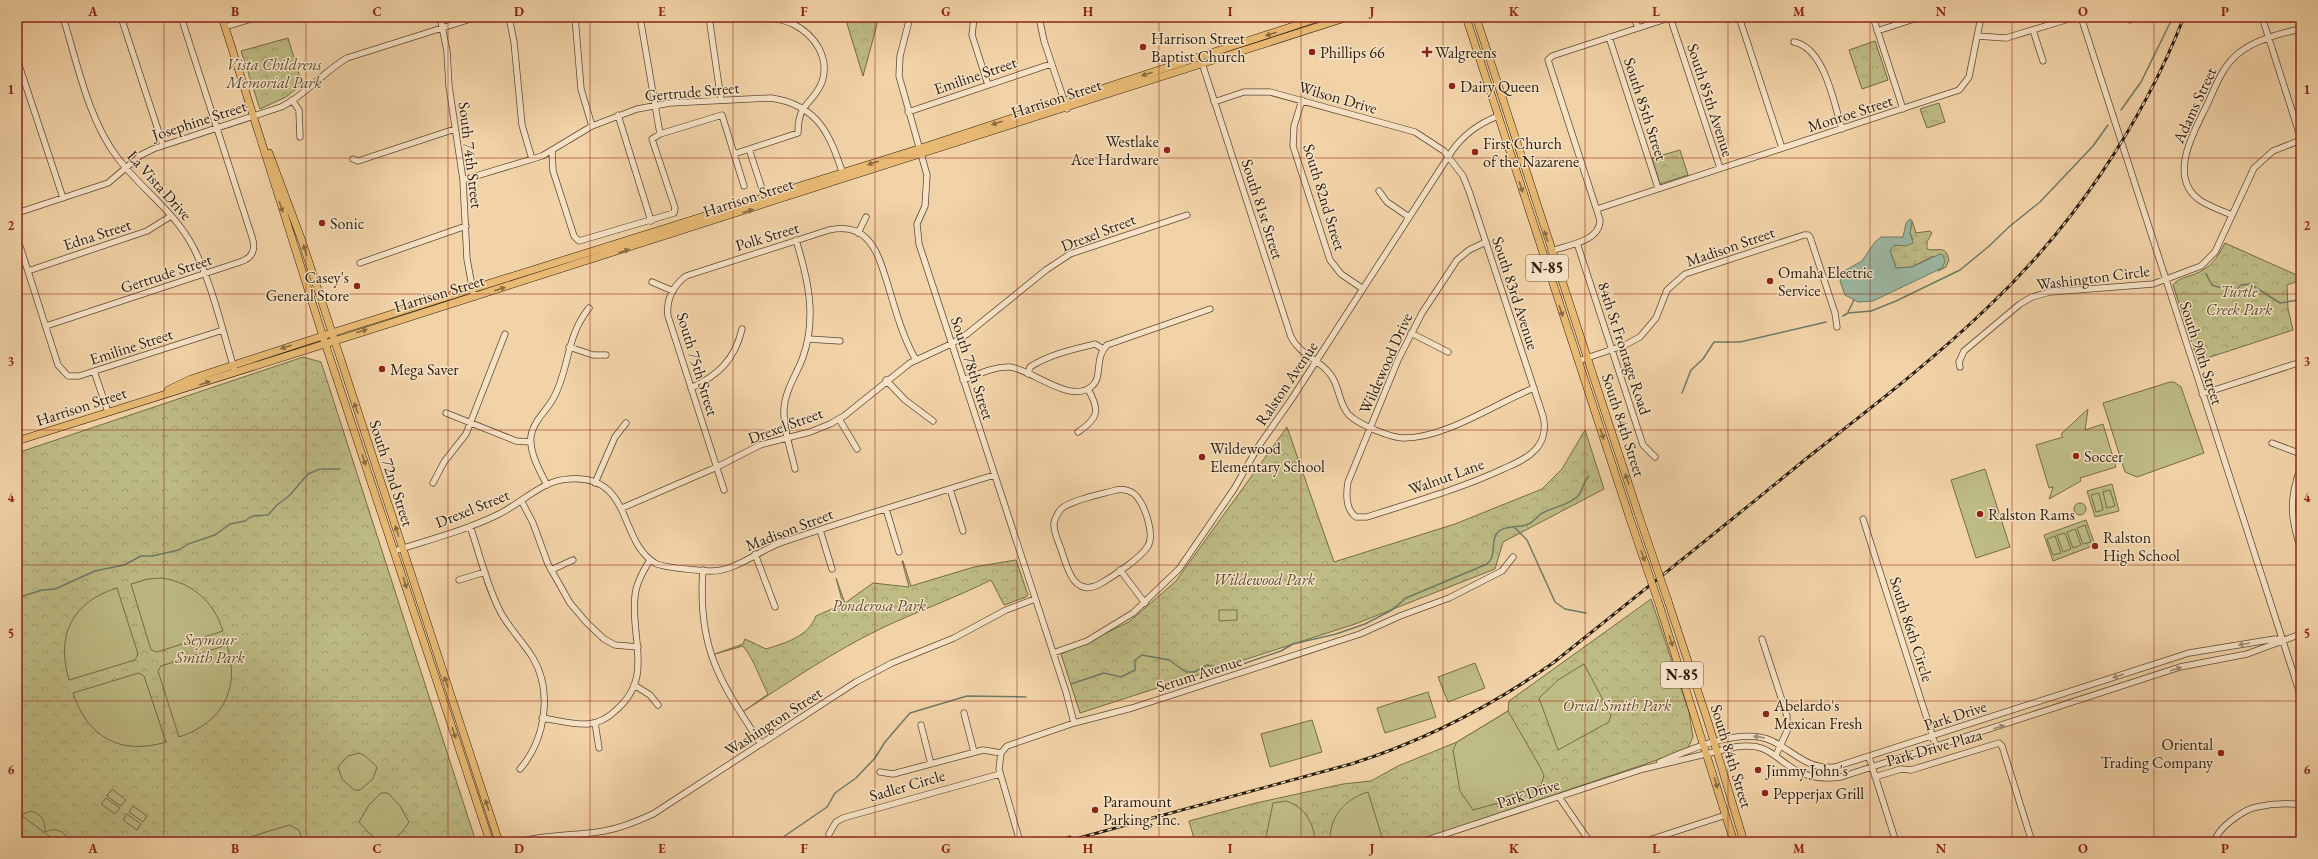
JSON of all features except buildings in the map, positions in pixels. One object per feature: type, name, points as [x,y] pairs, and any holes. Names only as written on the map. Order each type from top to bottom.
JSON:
[{"type":"main road","name":"South 72nd Street","points":[[222,17],[324,339],[490,842]]},
{"type":"main road","name":"Harrison Street","points":[[324,339],[334,340],[845,181],[1064,101],[1200,57],[1313,18],[1321,17]]},
{"type":"main road","name":"Harrison Street","points":[[17,441],[154,397],[235,368],[324,339],[331,333],[842,173],[921,152],[1066,109],[1317,30],[1348,17]]},
{"type":"main road","name":"South 84th Street","points":[[1466,17],[1659,604],[1734,842]]},
{"type":"main road","name":"South 84th Street","points":[[1476,17],[1551,251],[1717,750],[1744,842]]},
{"type":"main road","name":"South 72nd Street","points":[[253,116],[302,241],[499,842]]},
{"type":"main road","points":[[1498,116],[1505,121],[1516,155],[1523,165]]},
{"type":"street","name":"La Vista Drive","points":[[63,17],[96,120],[110,147],[127,169],[171,216],[192,245],[204,274],[235,368]]},
{"type":"street","points":[[121,17],[163,145]]},
{"type":"street","name":"Gertrude Street","points":[[46,326],[244,261],[252,254],[254,243],[181,17]]},
{"type":"street","points":[[225,27],[257,17]]},
{"type":"street","name":"South 74th Street","points":[[440,17],[443,28],[455,129],[463,180],[467,259],[474,297]]},
{"type":"street","name":"Josephine Street","points":[[17,213],[108,183],[145,153],[163,145],[281,107],[347,58],[477,17]]},
{"type":"street","points":[[509,17],[514,42],[522,125],[532,159]]},
{"type":"street","points":[[575,17],[581,89],[592,126]]},
{"type":"street","points":[[640,17],[660,134]]},
{"type":"street","points":[[709,17],[720,100]]},
{"type":"street","points":[[734,154],[798,133],[799,115],[803,107],[822,83],[824,60],[819,46],[807,33],[792,24],[766,17]]},
{"type":"street","name":"South 78th Street","points":[[910,17],[900,56],[899,76],[908,112],[921,152],[928,184],[925,206],[918,224],[919,244],[1074,722]]},
{"type":"street","points":[[974,17],[972,35],[988,85]]},
{"type":"street","points":[[1039,17],[1051,64],[1066,109]]},
{"type":"street","points":[[1634,17],[1638,28]]},
{"type":"street","points":[[1551,251],[1591,237],[1597,232],[1600,223],[1597,209],[1548,60],[1552,56],[1671,17]]},
{"type":"street","name":"South 85th Avenue","points":[[1671,17],[1720,168]]},
{"type":"street","points":[[1739,17],[1782,148]]},
{"type":"street","points":[[1873,17],[1902,109]]},
{"type":"street","points":[[1980,17],[1978,36],[2006,38],[2076,17]]},
{"type":"street","name":"South 90th Street","points":[[2081,17],[2301,697]]},
{"type":"street","points":[[2165,280],[2195,270],[2208,261],[2215,252],[2250,174],[2259,161],[2273,151],[2301,140],[2262,17]]},
{"type":"street","points":[[1313,18],[1317,30]]},
{"type":"street","points":[[1877,31],[1914,19]]},
{"type":"street","name":"Adams Street","points":[[2232,215],[2201,201],[2191,190],[2185,170],[2185,153],[2226,66],[2244,48],[2269,38],[2301,29]]},
{"type":"street","points":[[2033,30],[2043,61]]},
{"type":"street","name":"Monroe Street","points":[[1597,209],[1954,92],[1964,86],[1969,77],[1978,36]]},
{"type":"street","name":"South 85th Street","points":[[1609,37],[1658,188]]},
{"type":"street","points":[[1794,42],[1808,47],[1819,62],[1842,129]]},
{"type":"street","name":"South 81st Street","points":[[1200,57],[1291,337],[1302,352],[1326,370],[1334,380],[1340,402],[1356,421],[1370,428],[1398,437],[1420,436],[1467,419],[1534,388]]},
{"type":"street","points":[[17,59],[63,198]]},
{"type":"street","name":"Emiline Street","points":[[908,112],[1051,64]]},
{"type":"street","name":"Wilson Drive","points":[[1214,102],[1244,92],[1261,91],[1278,93],[1415,132],[1437,145],[1448,156]]},
{"type":"street","name":"Gertrude Street","points":[[463,180],[532,159],[552,150],[592,126],[618,115],[655,106],[720,100],[771,98],[784,100],[803,107],[818,120],[831,139],[845,181]]},
{"type":"street","points":[[292,100],[299,110],[300,136]]},
{"type":"street","name":"South 82nd Street","points":[[1302,100],[1294,126],[1295,154],[1330,260],[1341,274],[1363,289]]},
{"type":"street","points":[[618,115],[651,221]]},
{"type":"street","points":[[552,150],[553,172],[574,236],[579,241],[672,214],[675,208],[652,138],[660,134],[722,115],[744,186]]},
{"type":"street","name":"Ralston Avenue","points":[[1053,654],[1087,641],[1113,627],[1145,603],[1179,569],[1234,489],[1258,447],[1363,289],[1448,156],[1464,136],[1480,124],[1498,116]]},
{"type":"street","points":[[353,159],[358,161],[455,129]]},
{"type":"street","points":[[749,149],[765,198]]},
{"type":"street","name":"South 83rd Avenue","points":[[1448,156],[1467,184],[1534,388],[1544,421],[1541,442]]},
{"type":"street","points":[[1379,191],[1387,202],[1409,217]]},
{"type":"street","name":"Drexel Street","points":[[394,551],[470,526],[522,502],[547,485],[571,478],[595,483],[610,493],[622,508],[717,467],[760,445],[818,430],[839,419],[886,380],[916,360],[951,344],[1070,254],[1187,215]]},
{"type":"street","name":"Edna Street","points":[[28,271],[147,232],[171,216]]},
{"type":"street","points":[[866,217],[858,233],[867,239],[876,252],[903,333],[916,360]]},
{"type":"street","points":[[360,263],[466,226]]},
{"type":"street","name":"Polk Street","points":[[673,291],[681,280],[692,273],[796,240],[836,228],[850,229],[858,233]]},
{"type":"street","name":"Madison Street","points":[[1578,361],[1633,342],[1646,332],[1656,318],[1668,290],[1685,274],[1808,235],[1834,310],[1837,327]]},
{"type":"street","points":[[17,237],[46,326]]},
{"type":"street","points":[[795,469],[784,416],[785,401],[802,359],[808,339],[811,315],[810,293],[796,240]]},
{"type":"street","name":"Wildewood Drive","points":[[1353,516],[1348,504],[1348,482],[1411,333],[1433,294],[1457,260],[1469,250],[1486,242]]},
{"type":"street","name":"84th St Frontage Road","points":[[1577,243],[1643,445],[1655,457]]},
{"type":"street","name":"Washington Circle","points":[[1960,367],[1959,362],[1964,352],[2020,304],[2032,297],[2050,292],[2143,286],[2165,280]]},
{"type":"street","points":[[652,282],[673,291]]},
{"type":"street","name":"South 75th Street","points":[[673,291],[668,303],[668,316],[724,490]]},
{"type":"street","points":[[547,485],[532,451],[531,442],[534,427],[558,388],[569,346],[577,327],[589,308]]},
{"type":"street","points":[[963,380],[1002,367],[1011,367],[1074,392],[1088,389],[1093,386],[1098,377],[1099,357],[1103,349],[1115,340],[1210,308]]},
{"type":"street","name":"Emiline Street","points":[[46,326],[56,358],[62,371],[68,376],[79,376],[223,330]]},
{"type":"street","points":[[691,388],[711,378],[726,365],[736,349],[742,329]]},
{"type":"street","points":[[1411,333],[1448,352]]},
{"type":"street","points":[[433,483],[444,462],[462,440],[505,334]]},
{"type":"street","points":[[808,339],[840,341]]},
{"type":"street","points":[[1028,374],[1030,367],[1036,363],[1059,355],[1095,344],[1103,349]]},
{"type":"street","points":[[569,346],[593,355],[606,355]]},
{"type":"street","points":[[2202,394],[2301,362]]},
{"type":"street","points":[[94,371],[108,412]]},
{"type":"street","points":[[886,380],[905,400],[933,421]]},
{"type":"street","points":[[1078,432],[1091,422],[1096,411],[1088,389]]},
{"type":"street","points":[[446,413],[516,441],[531,442]]},
{"type":"street","points":[[839,419],[857,449]]},
{"type":"street","points":[[595,483],[615,437],[626,423]]},
{"type":"street","name":"Walnut Lane","points":[[1353,516],[1359,518],[1367,517],[1478,480],[1526,457],[1541,442]]},
{"type":"street","points":[[2272,443],[2301,454]]},
{"type":"street","points":[[2301,466],[2293,491],[2291,503],[2293,523],[2301,550]]},
{"type":"street","name":"Madison Street","points":[[650,560],[665,567],[703,570],[724,569],[782,542],[994,475]]},
{"type":"street","points":[[950,489],[963,531]]},
{"type":"street","points":[[1116,490],[1129,491],[1137,497],[1150,532],[1149,543],[1144,551],[1120,570],[1100,584],[1087,588],[1079,586],[1075,582],[1070,574],[1055,529],[1055,519],[1061,510],[1066,506],[1116,490]]},
{"type":"street","points":[[522,502],[533,523],[551,570],[570,603],[600,637],[615,645],[638,647]]},
{"type":"street","points":[[542,718],[581,724],[595,722],[606,718],[618,709],[634,685],[638,663],[635,594],[638,582],[650,560],[639,547],[622,508]]},
{"type":"street","points":[[886,509],[899,552]]},
{"type":"street","name":"South 86th Circle","points":[[1863,519],[1936,747]]},
{"type":"street","points":[[470,526],[500,612],[533,658],[538,669],[544,694],[542,718],[535,747],[520,769]]},
{"type":"street","points":[[820,530],[832,569]]},
{"type":"street","points":[[754,554],[775,607]]},
{"type":"street","name":"Serum Avenue","points":[[1001,753],[1010,745],[1074,722],[1132,708],[1360,634],[1400,616],[1449,598],[1502,571],[1512,557]]},
{"type":"street","points":[[551,570],[573,560]]},
{"type":"street","points":[[703,570],[702,615],[710,657],[721,683],[760,744]]},
{"type":"street","points":[[1120,570],[1145,603]]},
{"type":"street","points":[[459,580],[485,572]]},
{"type":"street","name":"Washington Street","points":[[519,842],[604,831],[642,819],[664,807],[760,744],[878,670],[954,638],[1006,610],[1035,599]]},
{"type":"street","name":"Park Drive","points":[[1643,769],[1717,750],[1739,746],[1757,746],[1776,755],[1798,771],[1817,777],[1842,777],[2180,667],[2247,654],[2301,634]]},
{"type":"street","points":[[1762,639],[1787,716],[1788,726],[1776,755]]},
{"type":"street","name":"Park Drive","points":[[1421,842],[1643,769],[1714,742],[1736,737],[1754,736],[1766,738],[1781,746],[1807,764],[1818,767],[1836,767],[2188,653],[2274,639],[2282,640]]},
{"type":"street","points":[[634,685],[650,695],[658,705]]},
{"type":"street","points":[[964,713],[974,752]]},
{"type":"street","points":[[595,722],[599,748]]},
{"type":"street","points":[[921,725],[931,764]]},
{"type":"street","name":"Park Drive Plaza","points":[[1875,777],[1902,769],[1911,770],[1999,743],[2002,746],[2032,842]]},
{"type":"street","points":[[880,772],[893,774],[974,752],[989,750],[1001,753],[999,764],[1000,774],[1020,842]]},
{"type":"street","points":[[1869,757],[1896,842]]},
{"type":"street","name":"Sadler Circle","points":[[830,834],[836,822],[843,818],[1000,774]]},
{"type":"street","points":[[1559,797],[1590,842]]},
{"type":"street","points":[[2215,842],[2216,836],[2221,828],[2252,808],[2289,804],[2301,805]]},
{"type":"street","points":[[1643,842],[1726,815]]},
{"type":"green space","points":[[845,17],[879,17],[863,76]]},
{"type":"green space","name":"Vista Childrens Memorial Park","points":[[288,38],[302,84],[286,97],[260,109],[241,51]]},
{"type":"green space","points":[[1875,41],[1888,80],[1862,89],[1849,50]]},
{"type":"green space","points":[[1939,103],[1945,122],[1927,128],[1920,109]]},
{"type":"green space","points":[[1680,150],[1688,175],[1660,184],[1652,158]]},
{"type":"green space","points":[[1912,221],[1916,233],[1930,231],[1932,233],[1927,242],[1927,249],[1943,250],[1946,252],[1949,260],[1946,267],[1938,271],[1942,268],[1933,256],[1912,267],[1896,268],[1890,250],[1895,245],[1902,245],[1913,240],[1910,233]]},
{"type":"green space","name":"Turtle Creek Park","points":[[2225,243],[2301,277],[2301,280],[2287,285],[2288,309],[2293,330],[2198,361],[2173,285],[2179,280],[2207,268],[2216,258]]},
{"type":"green space","name":"Seymour Smith Park","points":[[303,357],[321,362],[476,842],[17,842],[17,453]]},
{"type":"green space","points":[[2174,382],[2181,387],[2204,453],[2137,477],[2125,472],[2103,403]]},
{"type":"green space","name":"Soccer","points":[[2088,409],[2085,430],[2103,424],[2116,467],[2080,478],[2081,481],[2049,499],[2053,487],[2049,488],[2036,445],[2063,437],[2061,434]]},
{"type":"green space","name":"Wildewood Park","points":[[1287,427],[1334,562],[1455,524],[1542,489],[1562,469],[1585,430],[1604,489],[1503,542],[1495,569],[1355,624],[1080,713],[1061,654],[1129,622],[1176,581]]},
{"type":"green space","name":"Ralston Rams","points":[[1985,469],[2010,547],[1976,558],[1951,480]]},
{"type":"green space","points":[[2112,484],[2119,511],[2095,517],[2087,491]]},
{"type":"green space","points":[[2110,490],[2115,506],[2107,508],[2103,492]]},
{"type":"green space","points":[[2099,493],[2103,510],[2096,512],[2091,495]]},
{"type":"green space","points":[[2078,503],[2082,503],[2086,509],[2082,515],[2078,515],[2074,511],[2074,507]]},
{"type":"green space","points":[[2086,520],[2095,545],[2053,561],[2044,535]]},
{"type":"green space","points":[[2085,525],[2091,542],[2083,544],[2077,528]]},
{"type":"green space","points":[[2075,529],[2081,545],[2073,548],[2067,532]]},
{"type":"green space","points":[[2065,533],[2071,549],[2063,552],[2057,535]]},
{"type":"green space","points":[[2055,536],[2061,553],[2053,555],[2047,539]]},
{"type":"green space","name":"Ponderosa Park","points":[[1016,560],[1028,595],[1026,597],[1004,605],[991,580],[864,637],[812,667],[744,711],[768,694],[754,663],[743,646],[715,654],[743,644],[745,639],[766,649],[802,634],[816,616],[843,604],[836,578],[845,603],[873,583],[909,587],[902,561],[911,586],[974,567]]},
{"type":"green space","points":[[162,578],[183,584],[193,589],[214,611],[223,631],[157,652],[151,650],[131,584],[148,579]]},
{"type":"green space","points":[[117,588],[138,654],[135,660],[69,680],[65,664],[65,649],[66,635],[71,623],[78,612],[88,602],[101,594]]},
{"type":"green space","name":"Orval Smith Park","points":[[1651,599],[1689,712],[1693,737],[1687,750],[1414,842],[1195,842],[1189,821],[1256,803],[1343,784],[1371,781],[1398,766],[1457,742],[1508,711],[1509,701]]},
{"type":"green space","points":[[1219,610],[1237,610],[1237,620],[1219,621]]},
{"type":"green space","points":[[227,645],[231,661],[231,676],[229,690],[224,702],[217,713],[207,723],[194,731],[179,737],[158,671],[161,666]]},
{"type":"green space","points":[[1475,663],[1485,688],[1448,702],[1438,677]]},
{"type":"green space","points":[[1584,664],[1611,715],[1609,722],[1558,750],[1539,698],[1558,680]]},
{"type":"green space","points":[[139,673],[144,676],[166,742],[150,746],[134,746],[120,744],[108,739],[97,732],[87,721],[79,708],[73,693]]},
{"type":"green space","points":[[1428,692],[1436,717],[1385,733],[1377,708]]},
{"type":"green space","points":[[1508,711],[1544,775],[1541,786],[1502,798],[1502,802],[1473,810],[1460,791],[1453,750],[1457,742]]},
{"type":"green space","points":[[1312,720],[1322,752],[1270,767],[1261,734]]},
{"type":"green space","points":[[358,753],[364,755],[377,767],[373,779],[360,790],[354,790],[342,779],[338,767],[348,756]]},
{"type":"green space","points":[[112,789],[126,800],[121,806],[107,796]]},
{"type":"green space","points":[[1368,792],[1382,837],[1378,842],[1330,842],[1332,825],[1340,810],[1352,799]]},
{"type":"green space","points":[[381,793],[388,793],[400,806],[409,822],[396,838],[384,842],[372,836],[359,822],[369,805]]},
{"type":"green space","points":[[106,798],[120,808],[115,814],[101,804]]},
{"type":"green space","points":[[1286,801],[1298,807],[1307,817],[1313,828],[1315,842],[1265,842],[1273,803]]},
{"type":"green space","points":[[133,806],[147,816],[143,822],[129,812]]},
{"type":"green space","points":[[31,811],[41,816],[45,825],[45,832],[53,830],[60,831],[68,838],[69,842],[57,842],[21,815]]},
{"type":"green space","points":[[127,814],[141,824],[137,830],[123,820]]},
{"type":"green space","points":[[289,825],[299,830],[303,842],[234,842]]},
{"type":"shaded area","points":[[1910,219],[1912,221],[1910,233],[1913,243],[1906,246],[1895,245],[1890,250],[1896,268],[1912,267],[1940,254],[1943,255],[1945,262],[1942,268],[1873,301],[1858,302],[1845,295],[1840,281],[1844,271],[1862,261],[1875,242],[1881,237],[1903,237],[1906,223]]},
{"type":"waterway","points":[[2121,110],[2141,82],[2173,17]]},
{"type":"waterway","points":[[1843,316],[1848,313],[1871,311],[1896,301],[1960,270],[2040,202],[2093,146],[2108,125]]},
{"type":"waterway","points":[[2206,274],[2212,285],[2231,291],[2236,290],[2241,285],[2250,284],[2280,303],[2298,300],[2301,303]]},
{"type":"waterway","points":[[1848,312],[1854,300]]},
{"type":"waterway","points":[[1682,393],[1691,370],[1703,359],[1714,342],[1740,342],[1826,322]]},
{"type":"waterway","points":[[17,598],[42,590],[55,589],[95,571],[124,565],[141,556],[152,556],[179,550],[188,544],[215,535],[230,524],[245,521],[252,516],[268,515],[277,505],[289,496],[308,474],[320,469],[340,469]]},
{"type":"waterway","points":[[1071,684],[1104,673],[1121,677],[1135,670],[1135,660],[1142,655],[1169,660],[1186,672],[1194,672],[1207,665],[1223,668],[1234,667],[1281,651],[1293,644],[1336,634],[1365,624],[1392,610],[1406,598],[1487,564],[1492,556],[1494,538],[1499,531],[1506,528],[1529,524],[1541,514],[1573,500],[1579,495],[1585,481],[1589,476]]},
{"type":"waterway","points":[[1514,527],[1527,540],[1555,602],[1565,609],[1586,613]]},
{"type":"waterway","points":[[776,842],[827,807],[835,793],[856,778],[875,758],[885,742],[910,713],[967,696],[1026,697]]},
{"type":"railway","points":[[1064,842],[1351,764],[1378,755],[1430,734],[1481,708],[1553,663],[1922,367],[1966,328],[2018,277],[2048,244],[2075,210],[2125,136],[2167,58],[2184,17]]},
{"type":"railway","points":[[1053,842],[1070,837]]},
{"type":"place","name":"Harrison Street Baptist Church","points":[[1143,47]]},
{"type":"place","name":"Phillips 66","points":[[1312,52]]},
{"type":"place","name":"Walgreens","points":[[1427,52]]},
{"type":"place","name":"Dairy Queen","points":[[1452,86]]},
{"type":"place","name":"Westlake Ace Hardware","points":[[1167,150]]},
{"type":"place","name":"First Church of the Nazarene","points":[[1475,152]]},
{"type":"place","name":"Sonic","points":[[322,223]]},
{"type":"place","name":"Omaha Electric Service","points":[[1770,281]]},
{"type":"place","name":"Casey's General Store","points":[[357,286]]},
{"type":"place","name":"Mega Saver","points":[[382,369]]},
{"type":"place","name":"Soccer","points":[[2076,456]]},
{"type":"place","name":"Wildewood Elementary School","points":[[1202,457]]},
{"type":"place","name":"Ralston Rams","points":[[1980,514]]},
{"type":"place","name":"Ralston High School","points":[[2095,546]]},
{"type":"place","name":"Abelardo's Mexican Fresh","points":[[1766,714]]},
{"type":"place","name":"Oriental Trading Company","points":[[2221,753]]},
{"type":"place","name":"Jimmy John's","points":[[1758,770]]},
{"type":"place","name":"Pepperjax Grill","points":[[1765,793]]},
{"type":"place","name":"Paramount Parking, Inc.","points":[[1095,810]]}]
